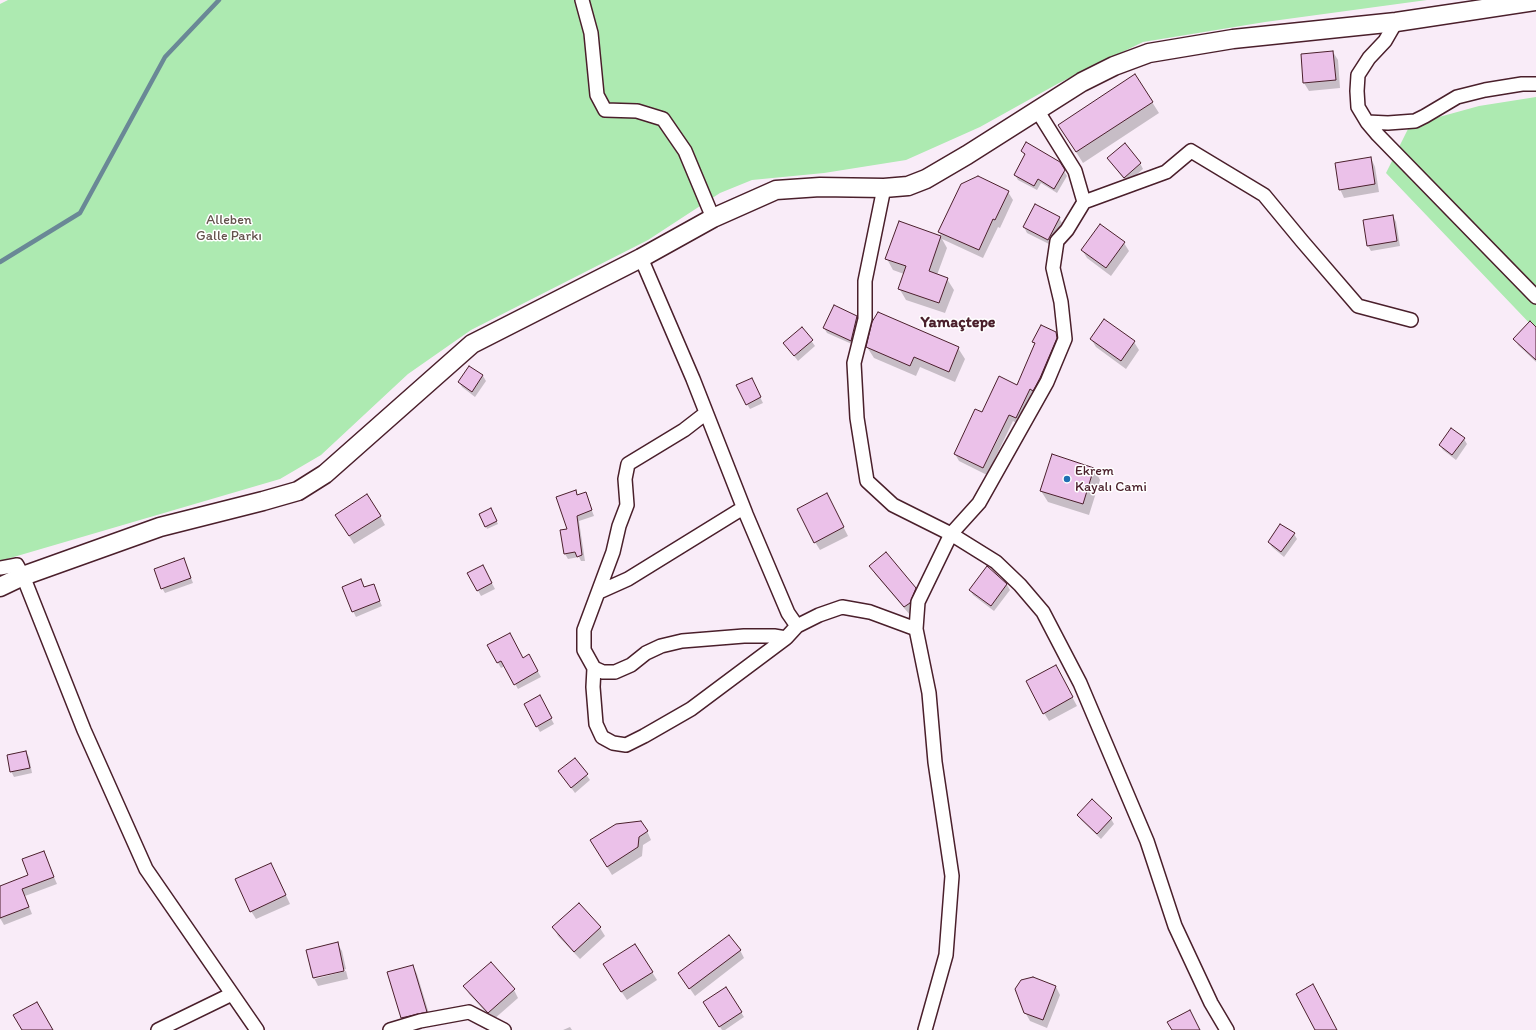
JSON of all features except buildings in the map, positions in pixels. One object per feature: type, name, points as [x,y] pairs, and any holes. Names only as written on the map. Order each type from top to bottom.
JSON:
[{"type":"street","points":[[582,0],[591,33],[597,95],[605,110],[637,111],[663,119],[685,151],[713,218]]},
{"type":"street","points":[[0,588],[23,576],[160,527],[298,491],[325,474],[472,344],[641,258],[713,218],[776,190],[820,187],[884,188],[908,186],[926,179],[967,155],[1082,82],[1114,66],[1149,53],[1233,39],[1396,22],[1536,1]]},
{"type":"street","points":[[1396,22],[1385,41],[1369,58],[1358,75],[1358,107],[1367,122],[1536,297]]},
{"type":"street","points":[[1367,122],[1388,123],[1415,121],[1458,97],[1484,90],[1522,84],[1536,84]]},
{"type":"street","points":[[1037,110],[1075,171],[1084,202]]},
{"type":"street","points":[[926,1030],[946,954],[952,876],[935,762],[929,693],[916,629],[918,602],[950,534],[979,503],[1047,382],[1065,338],[1061,302],[1053,268],[1057,241],[1067,230],[1084,202],[1166,172],[1191,152],[1264,195],[1358,306],[1411,320]]},
{"type":"street","points":[[884,188],[865,281],[865,319],[854,363],[857,418],[867,481],[893,505],[950,534],[996,562],[1020,585],[1043,612],[1083,691],[1147,841],[1175,926],[1210,1003],[1227,1030]]},
{"type":"street","points":[[641,258],[706,413],[743,508],[788,613],[797,626]]},
{"type":"street","points":[[706,413],[684,430],[628,464],[624,479],[627,505],[619,526],[613,552],[584,630],[584,650],[594,668],[593,687],[596,724],[602,737],[613,743],[626,744],[644,736],[691,710],[786,638],[797,626],[819,615],[842,607],[870,612],[916,629]]},
{"type":"street","points":[[599,592],[628,579],[743,508]]},
{"type":"street","points":[[0,568],[17,565],[23,576],[84,730],[146,869],[257,1030]]},
{"type":"street","points":[[594,668],[604,672],[615,672],[632,665],[646,653],[661,646],[682,641],[744,636],[774,636],[786,638]]},
{"type":"street","points":[[158,1030],[232,994]]},
{"type":"street","points":[[390,1030],[420,1021],[469,1012],[504,1030]]},
{"type":"green space","name":"Alleben Galle Parkı","points":[[8,0],[1427,0],[1265,22],[1143,42],[1059,83],[980,127],[906,160],[824,173],[752,180],[720,193],[648,240],[471,330],[408,374],[321,455],[280,479],[0,561],[0,4]]},
{"type":"green space","points":[[1536,97],[1536,330],[1386,173],[1410,125],[1479,106]]},
{"type":"waterway","points":[[0,262],[80,213],[165,57],[219,0]]},
{"type":"place","name":"Ekrem Kayalı Cami","points":[[1067,479]]},
{"type":"district","name":"Yamaçtepe","points":[[958,323]]}]
